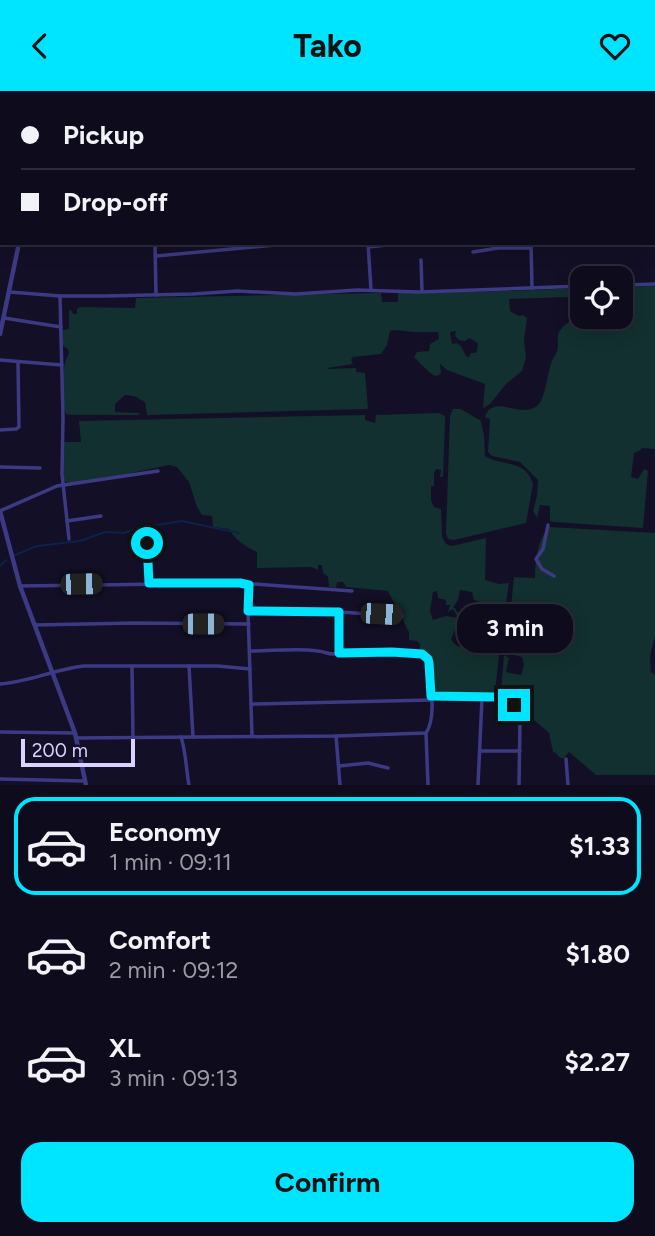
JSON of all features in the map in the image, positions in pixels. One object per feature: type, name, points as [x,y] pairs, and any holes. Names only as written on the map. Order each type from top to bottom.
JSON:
[{"type":"street","points":[[0,334],[19,245]]},
{"type":"street","points":[[155,245],[156,295]]},
{"type":"street","points":[[156,256],[275,245]]},
{"type":"street","points":[[369,245],[371,290]]},
{"type":"street","points":[[473,252],[531,245],[532,288]]},
{"type":"street","points":[[421,260],[422,292]]},
{"type":"street","points":[[633,285],[655,284]]},
{"type":"street","points":[[10,292],[60,296],[237,291],[296,294],[347,290],[422,292],[570,287]]},
{"type":"street","points":[[60,296],[63,485],[69,539]]},
{"type":"street","points":[[4,318],[61,327]]},
{"type":"street","points":[[0,361],[62,365]]},
{"type":"street","points":[[0,430],[19,427],[18,362]]},
{"type":"street","points":[[0,467],[40,468]]},
{"type":"street","points":[[0,779],[86,783],[76,736],[20,586],[0,511],[54,487],[158,471]]},
{"type":"street","points":[[67,521],[101,516]]},
{"type":"street","points":[[548,525],[543,548],[536,559],[542,569],[554,576]]},
{"type":"street","points":[[147,543],[149,583]]},
{"type":"street","points":[[20,586],[240,583],[352,591]]},
{"type":"street","points":[[249,585],[252,736]]},
{"type":"street","points":[[248,611],[402,615]]},
{"type":"street","points":[[339,612],[339,653]]},
{"type":"street","points":[[35,625],[249,624]]},
{"type":"street","points":[[250,652],[422,654],[429,663],[431,698],[432,721],[426,733],[428,785]]},
{"type":"street","points":[[0,684],[18,683],[84,666],[218,666],[250,669]]},
{"type":"street","points":[[132,666],[133,738]]},
{"type":"street","points":[[189,666],[193,737]]},
{"type":"street","points":[[478,785],[482,698]]},
{"type":"street","points":[[251,704],[504,698],[519,710],[519,785]]},
{"type":"street","points":[[0,732],[133,738],[426,733]]},
{"type":"street","points":[[336,736],[340,785]]},
{"type":"street","points":[[181,737],[188,785]]},
{"type":"street","points":[[481,751],[520,751]]},
{"type":"street","points":[[566,759],[568,785]]},
{"type":"street","points":[[339,766],[368,763],[388,768]]},
{"type":"green space","points":[[655,286],[655,449],[642,448],[634,453],[631,477],[638,479],[644,469],[648,471],[643,528],[554,522],[550,521],[550,506],[540,505],[537,518],[533,511],[538,480],[520,462],[492,456],[488,452],[490,419],[485,417],[489,410],[500,406],[523,410],[540,403],[562,328],[570,320],[570,329],[633,329],[633,287]]},
{"type":"green space","points":[[570,289],[570,300],[567,297],[509,299],[510,311],[527,318],[524,340],[526,358],[522,371],[483,408],[485,384],[447,370],[440,364],[441,374],[435,376],[414,357],[417,352],[429,351],[430,344],[439,339],[438,332],[394,330],[390,331],[387,345],[381,354],[353,357],[353,364],[327,368],[356,368],[356,372],[365,373],[368,409],[147,415],[145,402],[125,395],[115,404],[115,412],[141,413],[72,415],[66,414],[64,408],[63,374],[69,353],[63,346],[62,330],[69,329],[69,310],[77,314],[80,307],[135,308],[136,298],[381,293],[382,302],[398,302],[398,293]],"holes":[[[456,331],[455,336],[465,341],[469,338],[478,343],[477,351],[469,357],[466,356],[461,346],[452,344],[450,332]]]},
{"type":"green space","points":[[453,409],[461,409],[481,421],[485,456],[519,467],[530,476],[533,484],[526,523],[454,540],[448,539],[450,416]]},
{"type":"green space","points":[[439,413],[445,416],[443,477],[440,477],[441,470],[436,469],[434,486],[431,486],[434,507],[441,509],[442,537],[446,544],[452,546],[486,538],[485,580],[499,584],[509,583],[503,624],[499,626],[491,619],[478,614],[481,602],[474,600],[472,592],[460,590],[453,608],[457,612],[472,615],[461,618],[487,621],[502,629],[495,692],[489,695],[440,694],[432,688],[429,657],[427,653],[420,651],[417,641],[409,640],[409,632],[388,591],[346,587],[343,582],[337,582],[336,588],[329,587],[322,565],[318,565],[318,570],[311,567],[257,568],[257,552],[241,543],[229,529],[213,527],[212,516],[202,515],[189,482],[177,467],[169,465],[113,477],[69,483],[64,481],[63,442],[81,442],[79,421],[365,415],[365,420],[375,423],[376,415]],"holes":[[[437,591],[438,598],[446,600],[446,605],[450,605],[448,612],[453,609],[458,618],[446,616],[433,620],[430,611],[433,592]],[[455,630],[469,632],[470,644],[462,647],[455,644],[451,639]]]},
{"type":"green space","points":[[549,527],[655,533],[655,636],[650,656],[651,672],[655,675],[655,775],[596,775],[569,752],[564,758],[560,758],[553,752],[549,733],[533,719],[523,718],[518,705],[501,692],[504,655],[509,658],[506,672],[521,675],[524,665],[522,657],[505,653],[506,644],[524,647],[525,637],[522,637],[522,632],[509,625],[514,577],[535,578],[538,550]]},
{"type":"waterway","points":[[646,245],[655,246]]},
{"type":"waterway","points":[[15,555],[37,546],[80,541],[105,532],[124,533],[182,521],[239,533]]},
{"type":"waterway","points":[[0,566],[6,560]]},
{"type":"route","points":[[147,543],[149,583],[240,583],[249,585],[248,611],[339,612],[339,653],[422,654],[429,663],[431,696],[498,697],[514,705]]}]
